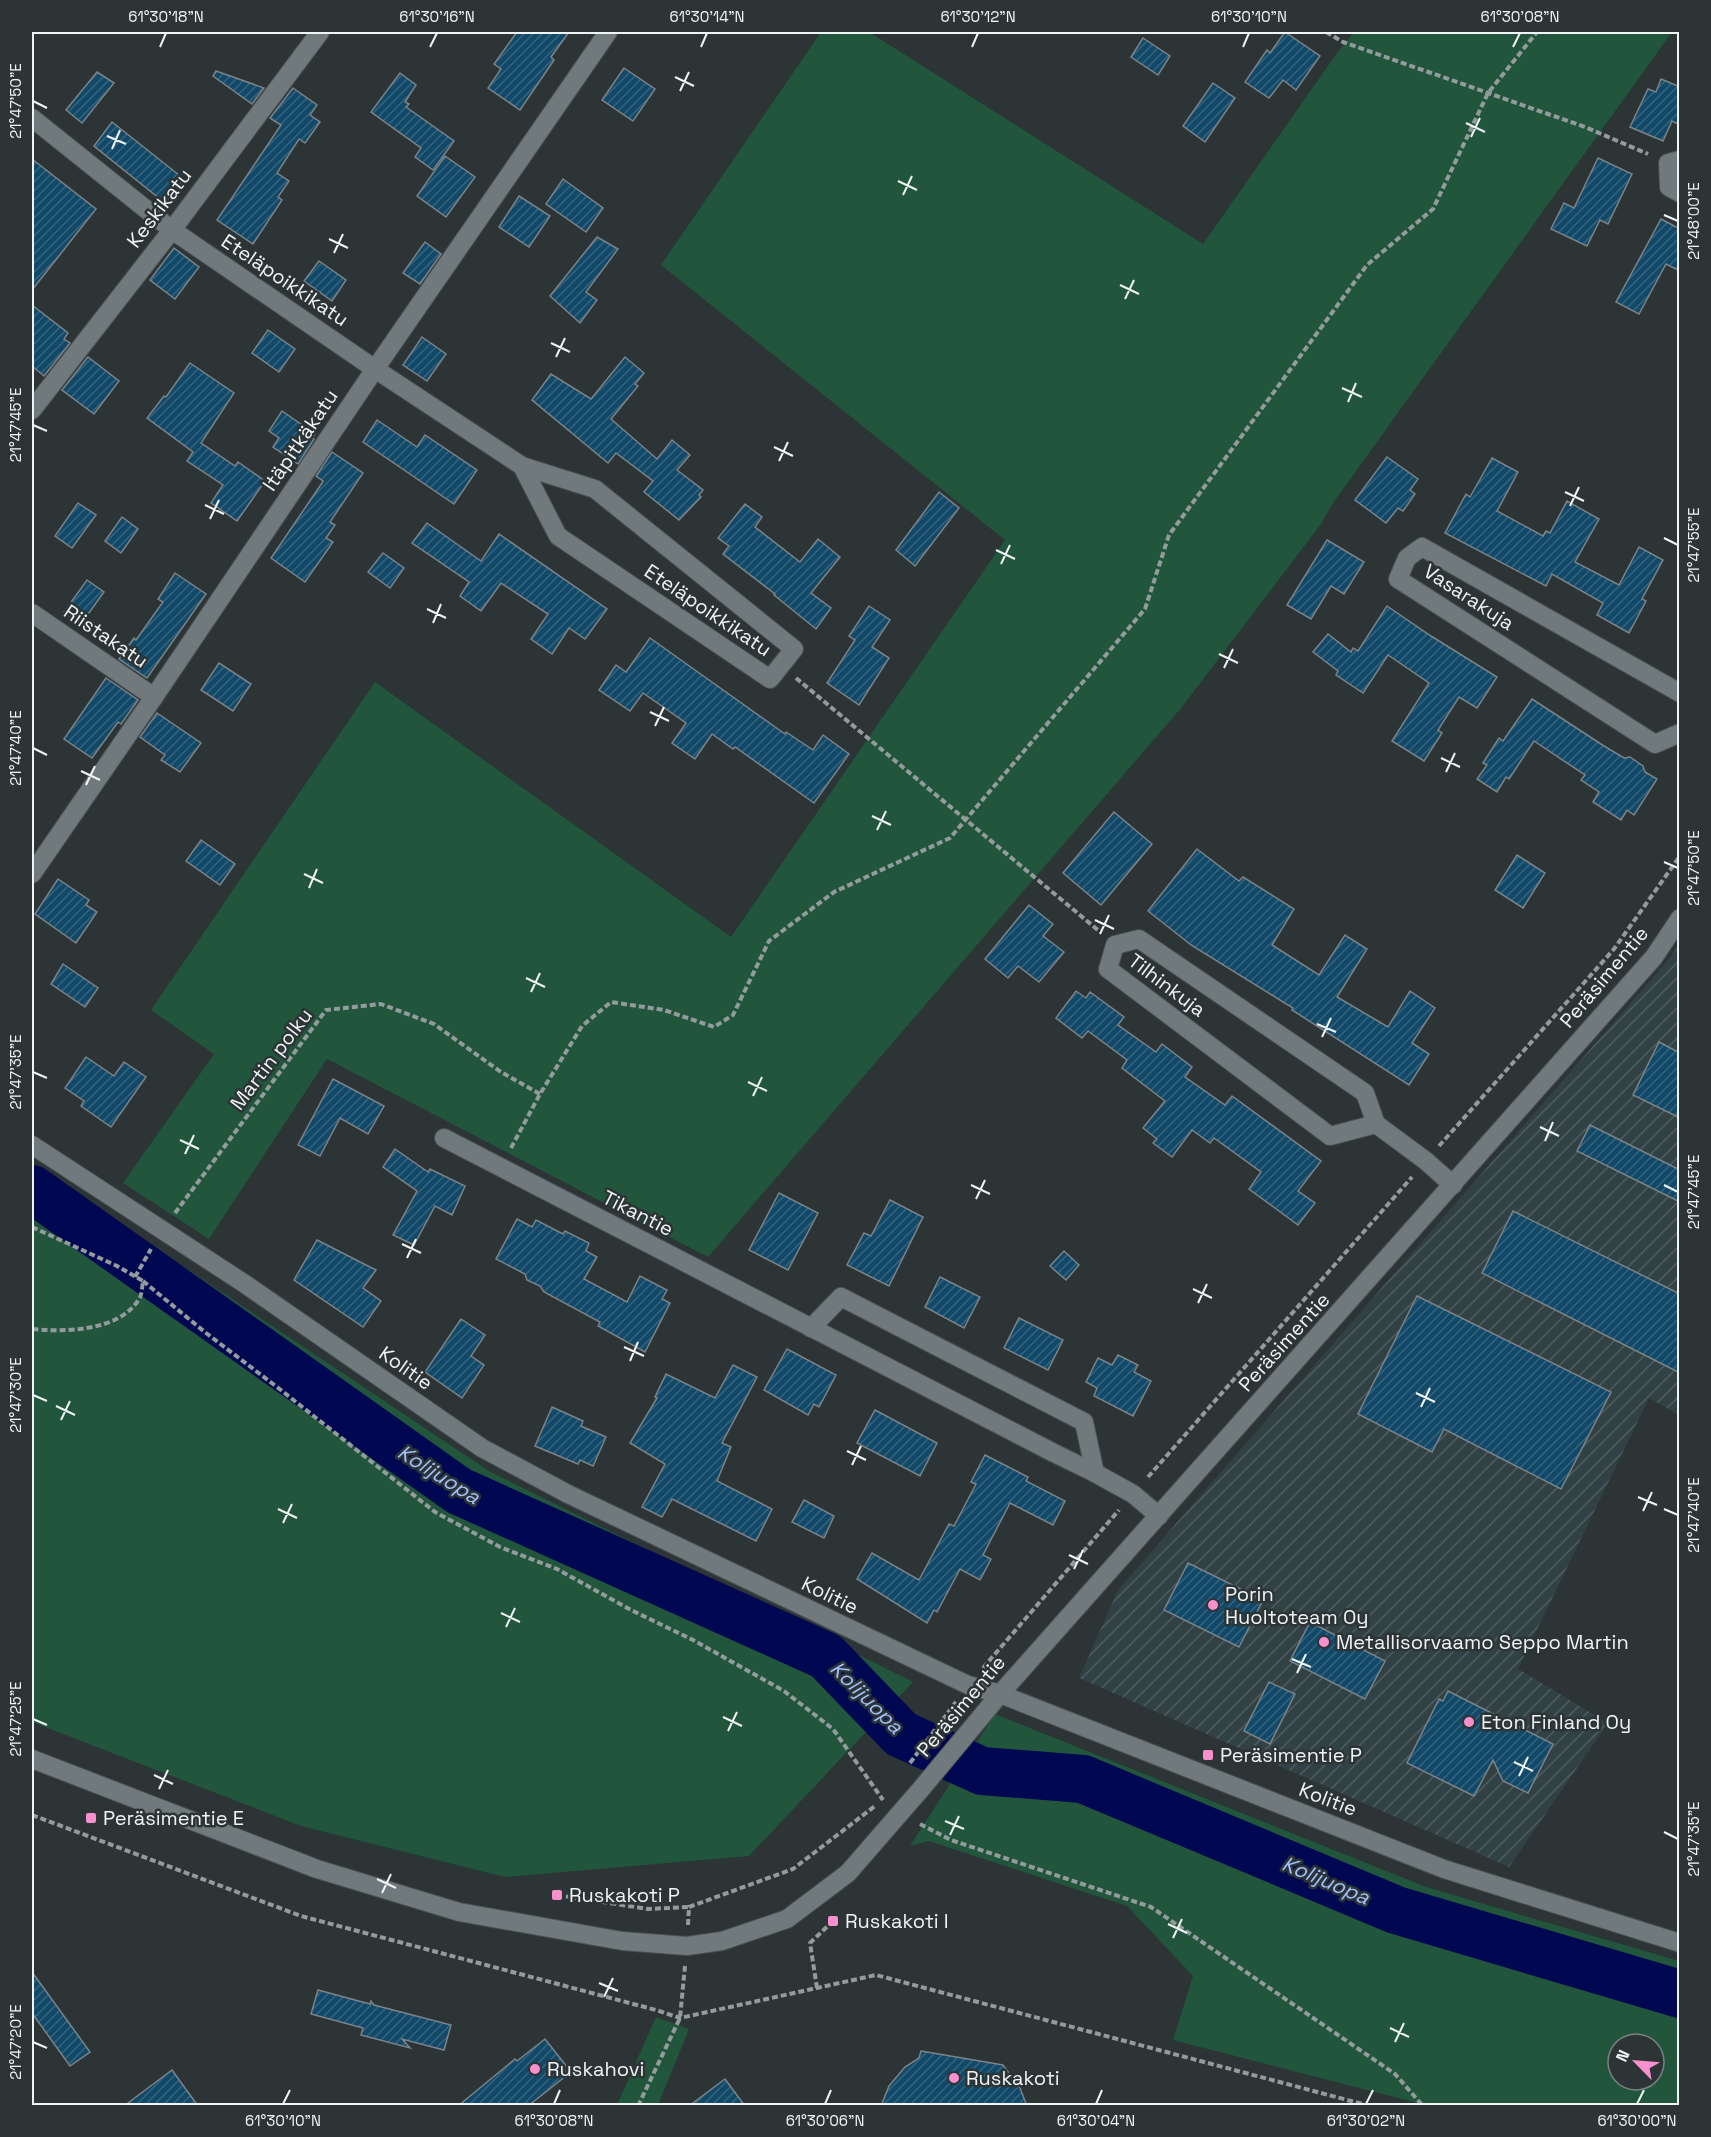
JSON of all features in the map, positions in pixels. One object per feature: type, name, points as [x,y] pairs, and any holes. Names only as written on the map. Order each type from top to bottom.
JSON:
[{"type":"street","name":"Keskikatu","points":[[32,410],[172,230],[320,32]]},
{"type":"street","name":"Itäpitkäkatu","points":[[32,874],[607,32]]},
{"type":"street","name":"Eteläpoikkikatu","points":[[32,118],[172,230],[522,466],[595,489],[794,649],[770,679],[558,536],[522,466]]},
{"type":"street","points":[[1674,162],[1669,187],[1680,193]]},
{"type":"street","name":"Vasarakuja","points":[[1680,693],[1422,547],[1407,558],[1398,579],[1655,744],[1680,733]]},
{"type":"street","name":"Riistakatu","points":[[32,613],[154,697]]},
{"type":"street","name":"Peräsimentie","points":[[32,1759],[317,1869],[459,1912],[622,1941],[687,1946],[722,1941],[788,1919],[848,1873],[1000,1694],[1653,957],[1680,918]]},
{"type":"street","name":"Tilhinkuja","points":[[1139,939],[1365,1093],[1376,1124],[1330,1136],[1108,969],[1115,945],[1139,939]]},
{"type":"street","points":[[1376,1124],[1426,1161],[1453,1185]]},
{"type":"street","name":"Tikantie","points":[[444,1138],[1095,1473],[1133,1494],[1159,1516]]},
{"type":"street","name":"Kolitie","points":[[32,1145],[245,1284],[482,1448],[568,1494],[968,1685],[1000,1694],[1444,1869],[1680,1943]]},
{"type":"street","points":[[811,1328],[842,1297],[1084,1422],[1095,1473]]},
{"type":"path","points":[[1326,32],[1343,42],[1674,162]]},
{"type":"path","points":[[501,1168],[540,1094],[582,1026],[611,1002],[664,1010],[714,1027],[733,1016],[769,941],[834,892],[950,838],[1146,609],[1169,535],[1367,265],[1432,209],[1488,93],[1537,32]]},
{"type":"path","points":[[781,666],[1115,945]]},
{"type":"path","points":[[908,1766],[968,1685],[1133,1494],[1614,949],[1680,856]]},
{"type":"path","name":"Martin polku","points":[[135,1277],[162,1230],[326,1010],[381,1004],[434,1024],[501,1072],[540,1094]]},
{"type":"path","points":[[32,1227],[143,1281],[435,1512],[500,1546],[557,1569],[631,1610],[693,1640],[784,1691],[833,1729],[882,1800],[900,1813],[951,1840],[1151,1907],[1395,2073],[1423,2106]]},
{"type":"path","points":[[32,1329],[77,1331],[123,1316],[140,1299],[143,1281]]},
{"type":"path","points":[[32,1815],[301,1916],[680,2018],[876,1975],[1370,2106]]},
{"type":"path","points":[[557,1894],[648,1909],[689,1907]]},
{"type":"path","points":[[817,1988],[810,1943],[833,1921]]},
{"type":"shaded area","points":[[1679,944],[1679,1415],[1649,1398],[1518,1669],[1608,1723],[1509,1867],[1079,1678],[1118,1590],[1669,959]]},
{"type":"green space","points":[[821,32],[869,32],[1203,244],[1354,32],[1672,32],[1333,503],[1321,524],[1182,707],[708,1257],[327,1059],[209,1239],[123,1183],[214,1054],[151,1010],[375,682],[731,937],[1005,540],[661,265]]},
{"type":"green space","points":[[32,1165],[489,1471],[913,1682],[749,1856],[505,1877],[301,1826],[32,1722]]},
{"type":"green space","points":[[995,1714],[1426,1887],[1679,1961],[1679,2105],[1425,2105],[1173,2040],[1193,1976],[1127,1906],[929,1841],[910,1846]]},
{"type":"green space","points":[[656,2017],[689,2029],[658,2105],[617,2105]]},
{"type":"building","points":[[517,32],[569,32],[551,57],[554,60],[520,110],[488,88],[501,69],[494,64]]},
{"type":"building","points":[[1285,32],[1320,56],[1296,90],[1283,80],[1269,98],[1245,82],[1267,50],[1270,53]]},
{"type":"building","points":[[1143,38],[1170,56],[1158,75],[1131,57]]},
{"type":"building","points":[[624,68],[655,89],[633,121],[602,100]]},
{"type":"building","points":[[216,71],[264,88],[252,104],[213,76]]},
{"type":"building","points":[[97,72],[114,83],[82,123],[66,110]]},
{"type":"building","points":[[400,73],[416,85],[405,102],[409,104],[406,107],[454,141],[433,170],[415,157],[421,148],[371,112]]},
{"type":"building","points":[[1661,79],[1680,87],[1680,125],[1672,121],[1663,141],[1630,127],[1648,89],[1656,92]]},
{"type":"building","points":[[1213,83],[1235,98],[1205,142],[1183,126]]},
{"type":"building","points":[[293,88],[317,105],[310,115],[320,122],[305,143],[299,139],[277,173],[289,181],[278,197],[282,200],[253,244],[217,220],[281,125],[270,118]]},
{"type":"building","points":[[112,122],[184,179],[165,203],[94,146]]},
{"type":"building","points":[[445,156],[475,177],[446,217],[417,196]]},
{"type":"building","points":[[1598,158],[1632,174],[1608,224],[1600,220],[1587,246],[1551,229],[1564,203],[1574,208]]},
{"type":"building","points":[[32,159],[96,209],[32,290]]},
{"type":"building","points":[[563,179],[603,208],[586,232],[546,204]]},
{"type":"building","points":[[519,196],[550,216],[529,247],[499,227]]},
{"type":"building","points":[[1661,219],[1680,229],[1680,271],[1666,264],[1639,314],[1616,302]]},
{"type":"building","points":[[597,237],[618,249],[586,292],[597,300],[580,323],[550,296]]},
{"type":"building","points":[[425,242],[441,254],[420,284],[403,273]]},
{"type":"building","points":[[174,248],[199,267],[175,299],[150,280]]},
{"type":"building","points":[[319,261],[346,280],[332,301],[304,281]]},
{"type":"building","points":[[32,305],[68,333],[64,339],[70,343],[44,376],[32,366]]},
{"type":"building","points":[[268,330],[295,349],[279,372],[252,353]]},
{"type":"building","points":[[422,337],[446,354],[427,381],[403,365]]},
{"type":"building","points":[[88,357],[119,381],[94,414],[62,390]]},
{"type":"building","points":[[625,357],[644,373],[635,384],[638,386],[611,419],[657,459],[672,440],[690,455],[677,470],[703,490],[699,495],[701,497],[679,520],[644,492],[653,481],[616,453],[608,463],[532,400],[551,374],[591,399]]},
{"type":"building","points":[[190,363],[234,393],[201,443],[235,466],[238,462],[265,481],[237,521],[211,503],[223,485],[187,461],[193,452],[147,418],[164,396],[166,397]]},
{"type":"building","points":[[282,411],[315,434],[298,464],[273,447],[279,438],[269,431]]},
{"type":"building","points":[[377,420],[417,447],[425,435],[477,470],[454,504],[363,442]]},
{"type":"building","points":[[332,452],[363,473],[330,522],[335,525],[326,538],[333,542],[305,582],[271,558],[322,483],[323,481],[316,476]]},
{"type":"building","points":[[1387,457],[1418,479],[1410,490],[1415,494],[1403,511],[1398,508],[1386,523],[1355,500]]},
{"type":"building","points":[[1492,458],[1518,472],[1497,511],[1543,536],[1546,531],[1550,533],[1567,501],[1599,519],[1575,562],[1619,585],[1639,547],[1663,560],[1642,599],[1646,601],[1629,633],[1597,615],[1603,603],[1552,574],[1546,586],[1445,533],[1466,494],[1470,497]]},
{"type":"building","points":[[939,492],[959,508],[915,566],[896,550]]},
{"type":"building","points":[[78,503],[96,515],[72,548],[55,536]]},
{"type":"building","points":[[745,504],[762,517],[755,527],[800,562],[818,539],[840,557],[811,593],[831,608],[816,629],[723,554],[729,546],[718,538]]},
{"type":"building","points":[[122,517],[138,529],[121,553],[105,541]]},
{"type":"building","points":[[427,523],[481,561],[499,534],[607,609],[585,639],[569,628],[552,654],[531,639],[548,614],[501,583],[481,611],[460,596],[469,582],[412,543]]},
{"type":"building","points":[[1327,540],[1364,562],[1344,594],[1331,586],[1311,619],[1287,605]]},
{"type":"building","points":[[383,553],[404,568],[390,588],[368,572]]},
{"type":"building","points":[[175,573],[206,594],[147,678],[119,659],[134,638],[136,640],[163,602],[158,599]]},
{"type":"building","points":[[87,580],[104,592],[81,624],[64,612]]},
{"type":"building","points":[[869,606],[890,620],[872,647],[889,658],[859,705],[827,683],[855,640],[849,636]]},
{"type":"building","points":[[1387,606],[1497,677],[1477,708],[1459,697],[1438,730],[1442,733],[1424,761],[1392,741],[1429,683],[1388,655],[1363,693],[1336,675],[1338,671],[1313,652],[1328,634],[1351,652],[1353,648],[1358,651]]},
{"type":"building","points":[[650,638],[785,734],[786,732],[813,750],[823,735],[849,754],[814,803],[735,747],[733,749],[712,734],[695,759],[672,743],[686,723],[643,693],[630,711],[599,690],[616,665],[626,672]]},
{"type":"building","points":[[219,663],[251,684],[233,711],[201,690]]},
{"type":"building","points":[[106,678],[138,700],[121,724],[118,722],[92,758],[64,739]]},
{"type":"building","points":[[1532,699],[1624,758],[1630,757],[1643,766],[1645,772],[1657,779],[1634,815],[1627,810],[1621,820],[1593,802],[1599,792],[1581,780],[1585,775],[1534,741],[1509,779],[1506,777],[1497,792],[1477,779],[1487,765],[1483,763],[1499,738],[1503,741]]},
{"type":"building","points":[[157,713],[201,743],[180,772],[161,760],[165,755],[140,737]]},
{"type":"building","points":[[1114,812],[1152,844],[1101,905],[1063,873]]},
{"type":"building","points":[[201,840],[235,864],[220,885],[186,861]]},
{"type":"building","points":[[1197,849],[1239,881],[1243,877],[1294,909],[1272,945],[1319,975],[1345,935],[1367,949],[1337,997],[1388,1027],[1410,991],[1435,1008],[1412,1043],[1429,1054],[1409,1085],[1292,1010],[1293,1008],[1191,945],[1148,911]]},
{"type":"building","points":[[1517,855],[1545,873],[1523,908],[1495,890]]},
{"type":"building","points":[[58,879],[89,900],[86,905],[97,912],[76,943],[35,914]]},
{"type":"building","points":[[1029,905],[1053,924],[1043,936],[1064,952],[1039,982],[1018,966],[1008,978],[985,959]]},
{"type":"building","points":[[63,964],[98,988],[85,1007],[51,984]]},
{"type":"building","points":[[1076,991],[1086,998],[1090,992],[1124,1017],[1118,1025],[1156,1052],[1162,1044],[1192,1067],[1185,1077],[1225,1105],[1232,1096],[1321,1161],[1298,1191],[1315,1203],[1298,1225],[1249,1189],[1261,1172],[1214,1138],[1210,1143],[1192,1130],[1172,1157],[1153,1143],[1157,1139],[1143,1128],[1165,1101],[1122,1068],[1127,1060],[1088,1031],[1082,1038],[1056,1018]]},
{"type":"building","points":[[1659,1042],[1680,1053],[1680,1118],[1633,1095]]},
{"type":"building","points":[[86,1057],[114,1076],[124,1062],[146,1077],[111,1127],[81,1106],[84,1101],[65,1088]]},
{"type":"building","points":[[333,1079],[384,1106],[368,1134],[340,1118],[320,1156],[298,1145]]},
{"type":"building","points":[[1590,1125],[1680,1170],[1680,1202],[1577,1151]]},
{"type":"building","points":[[395,1149],[428,1172],[430,1169],[465,1186],[452,1215],[435,1206],[414,1245],[393,1235],[417,1191],[383,1167]]},
{"type":"building","points":[[779,1193],[818,1213],[788,1270],[749,1250]]},
{"type":"building","points":[[890,1200],[923,1217],[889,1286],[847,1265],[864,1233],[871,1236]]},
{"type":"building","points":[[1513,1211],[1680,1294],[1680,1373],[1482,1273]]},
{"type":"building","points":[[517,1219],[532,1227],[536,1220],[563,1234],[565,1231],[589,1243],[586,1251],[597,1257],[584,1279],[627,1302],[640,1276],[667,1290],[662,1299],[670,1303],[645,1352],[598,1326],[600,1322],[544,1292],[540,1286],[527,1280],[525,1274],[496,1259]]},
{"type":"building","points":[[317,1240],[376,1270],[363,1288],[381,1301],[363,1327],[294,1280]]},
{"type":"building","points":[[1064,1251],[1079,1265],[1066,1280],[1050,1266]]},
{"type":"building","points":[[940,1277],[980,1297],[964,1328],[925,1307]]},
{"type":"building","points":[[1417,1296],[1611,1392],[1561,1489],[1444,1429],[1432,1452],[1358,1414]]},
{"type":"building","points":[[1019,1318],[1063,1340],[1048,1370],[1004,1348]]},
{"type":"building","points":[[461,1319],[485,1335],[471,1356],[484,1365],[462,1398],[425,1372]]},
{"type":"building","points":[[787,1349],[836,1375],[819,1407],[814,1404],[808,1415],[764,1390]]},
{"type":"building","points":[[1118,1355],[1138,1365],[1134,1372],[1151,1381],[1133,1416],[1094,1396],[1097,1388],[1086,1382],[1098,1358],[1112,1365]]},
{"type":"building","points":[[733,1365],[757,1377],[722,1443],[731,1447],[717,1481],[772,1509],[756,1541],[672,1499],[662,1517],[642,1507],[665,1464],[630,1443],[657,1398],[655,1397],[666,1374],[715,1398]]},
{"type":"building","points":[[552,1407],[583,1421],[581,1426],[606,1437],[593,1466],[580,1460],[578,1464],[535,1446]]},
{"type":"building","points":[[875,1410],[937,1443],[920,1476],[857,1443]]},
{"type":"building","points":[[985,1455],[1028,1477],[1026,1481],[1065,1501],[1053,1525],[1010,1503],[983,1555],[991,1559],[980,1580],[960,1569],[937,1612],[934,1610],[927,1623],[857,1579],[872,1553],[919,1580],[949,1524],[954,1526],[976,1484],[971,1482]]},
{"type":"building","points":[[804,1500],[834,1516],[824,1538],[792,1522]]},
{"type":"building","name":"Porin Huoltoteam Oy","points":[[1188,1563],[1263,1600],[1239,1647],[1164,1610]]},
{"type":"building","name":"Metallisorvaamo Seppo Martin","points":[[1310,1622],[1385,1661],[1365,1699],[1290,1661]]},
{"type":"building","points":[[1269,1682],[1295,1694],[1270,1744],[1244,1731]]},
{"type":"building","name":"Eton Finland Oy","points":[[1448,1691],[1553,1744],[1528,1793],[1503,1781],[1493,1760],[1474,1796],[1407,1763],[1439,1699],[1443,1701]]},
{"type":"building","points":[[32,1972],[90,2052],[70,2066],[32,2013]]},
{"type":"building","points":[[318,1990],[370,2004],[371,2001],[374,2005],[451,2025],[444,2050],[402,2039],[410,2048],[361,2035],[363,2028],[311,2014]]},
{"type":"building","name":"Ruskahovi","points":[[545,2039],[571,2072],[528,2106],[458,2106],[515,2059],[517,2061]]},
{"type":"building","name":"Ruskakoti","points":[[921,2051],[1003,2065],[1020,2088],[1027,2106],[881,2106],[889,2086],[905,2067],[919,2058]]},
{"type":"building","points":[[172,2070],[198,2106],[124,2106]]},
{"type":"building","points":[[725,2079],[745,2106],[689,2106]]},
{"type":"waterway","name":"Kolijuopa","points":[[32,1189],[459,1491],[826,1656],[901,1734],[982,1771],[1083,1779],[1396,1910],[1680,1994]]},
{"type":"place","name":"Porin Huoltoteam Oy","points":[[1213,1605]]},
{"type":"place","name":"Metallisorvaamo Seppo Martin","points":[[1324,1642]]},
{"type":"place","name":"Eton Finland Oy","points":[[1469,1722]]},
{"type":"place","name":"Peräsimentie P","points":[[1208,1755]]},
{"type":"place","name":"Peräsimentie E","points":[[91,1818]]},
{"type":"place","name":"Ruskakoti P","points":[[557,1895]]},
{"type":"place","name":"Ruskakoti I","points":[[833,1921]]},
{"type":"place","name":"Ruskahovi","points":[[535,2069]]},
{"type":"place","name":"Ruskakoti","points":[[954,2078]]}]
